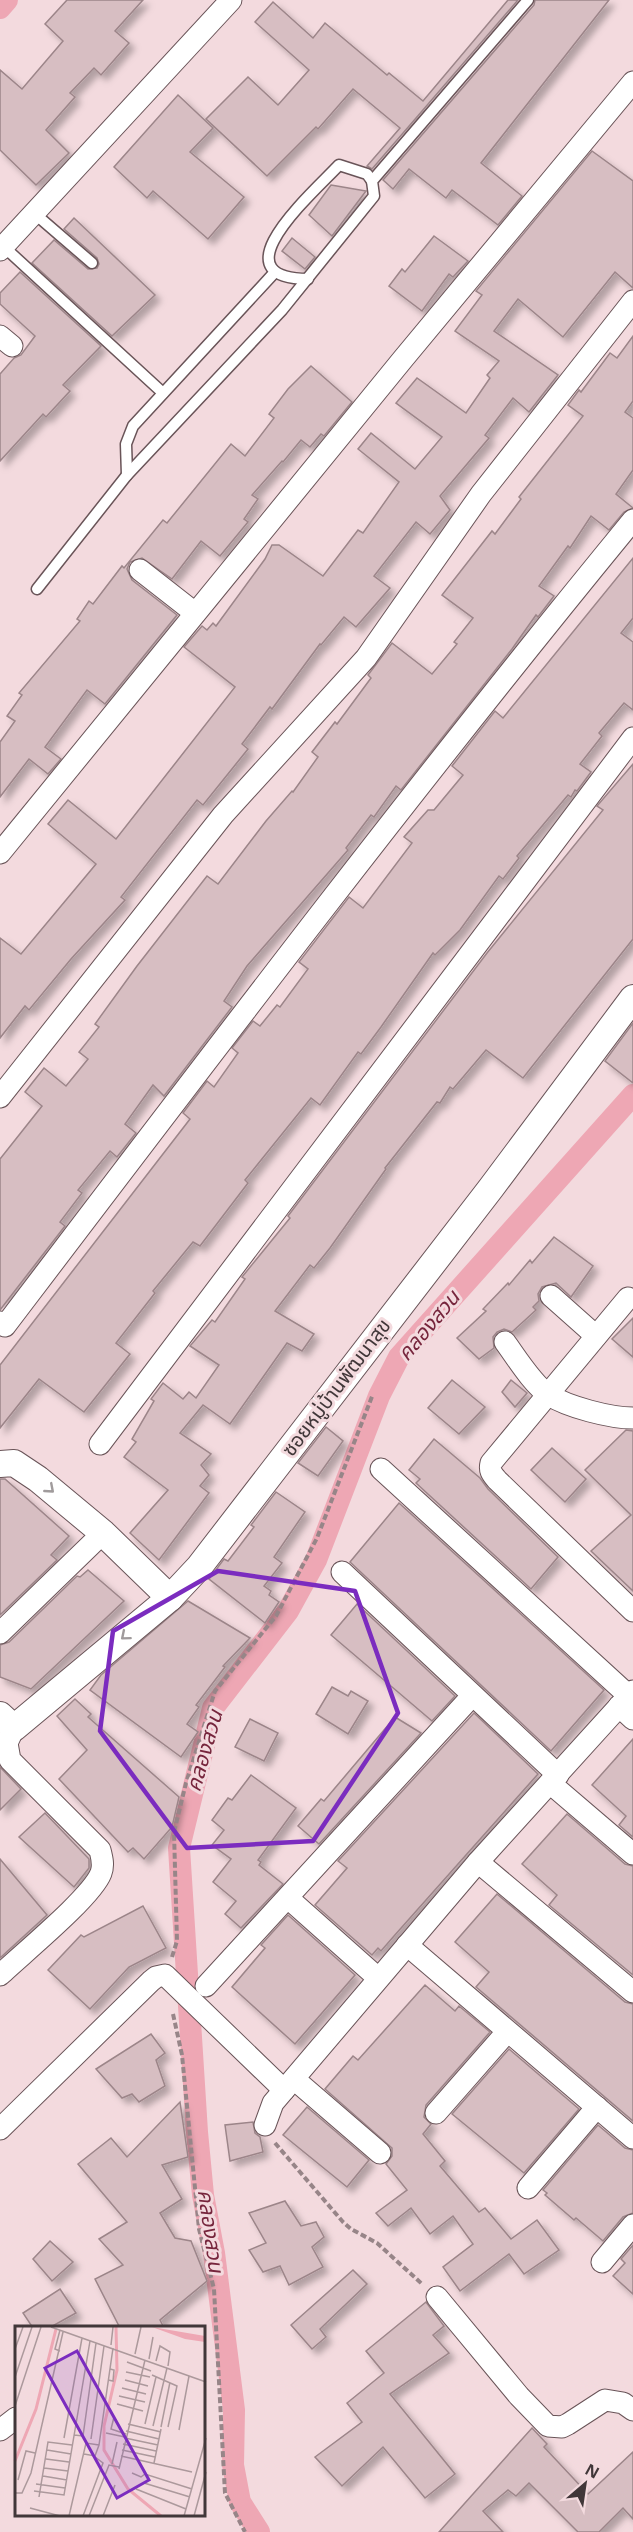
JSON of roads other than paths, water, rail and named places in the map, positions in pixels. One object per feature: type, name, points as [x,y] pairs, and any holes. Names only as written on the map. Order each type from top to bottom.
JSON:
[{"type":"street","points":[[2,248],[231,0]]},
{"type":"street","points":[[0,853],[633,82]]},
{"type":"street","points":[[0,1097],[223,815],[366,658],[481,494],[633,301]]},
{"type":"street","points":[[2,1327],[427,778],[633,520]]},
{"type":"street","points":[[140,570],[195,613]]},
{"type":"street","points":[[100,1444],[633,738]]},
{"type":"street","name":"ซอยหมู่บ้านพัฒนาสุข","points":[[7,1722],[170,1598],[224,1536],[633,998]]},
{"type":"street","points":[[551,1296],[596,1336]]},
{"type":"street","points":[[628,1298],[491,1463],[491,1473],[633,1611]]},
{"type":"street","points":[[505,1342],[548,1395],[586,1410],[617,1418],[633,1418]]},
{"type":"street","points":[[0,1464],[14,1463],[29,1472],[103,1533],[170,1598]]},
{"type":"street","points":[[265,2125],[269,2109],[378,1978],[478,1862],[628,1703],[381,1469]]},
{"type":"street","points":[[0,1633],[103,1533]]},
{"type":"street","points":[[342,1572],[633,1854]]},
{"type":"street","points":[[206,1986],[472,1696]]},
{"type":"street","points":[[0,1975],[83,1898],[101,1872],[103,1861],[100,1850],[10,1760],[7,1722]]},
{"type":"street","points":[[478,1862],[633,1992]]},
{"type":"street","points":[[288,1898],[378,1978]]},
{"type":"street","points":[[407,1945],[633,2138]]},
{"type":"street","points":[[0,2130],[151,1981],[165,1975],[217,2025],[289,2084],[380,2153]]},
{"type":"street","points":[[436,2114],[507,2032]]},
{"type":"street","points":[[528,2188],[597,2107]]},
{"type":"street","points":[[602,2262],[633,2225]]},
{"type":"street","points":[[437,2297],[519,2396],[548,2426],[562,2427],[605,2400],[623,2403],[633,2410]]},
{"type":"street","points":[[0,2430],[15,2419]]},
{"type":"lane","points":[[372,181],[528,0]]},
{"type":"lane","points":[[37,589],[127,475],[282,310],[308,279],[375,196],[372,181],[367,174],[339,165],[279,230],[268,249],[269,264],[275,272],[287,279],[308,279]]},
{"type":"lane","points":[[34,213],[92,263]]},
{"type":"lane","points":[[2,248],[163,393]]},
{"type":"lane","points":[[127,475],[126,444],[133,426],[275,272]]},
{"type":"waterway","points":[[0,8],[7,0]]},
{"type":"waterway","name":"คลองสวน","points":[[259,2532],[240,2502],[233,2465],[234,2410],[214,2253],[203,2195],[197,2132],[179,1848],[213,1708],[288,1611],[316,1560],[379,1396],[399,1357],[633,1095]]}]
